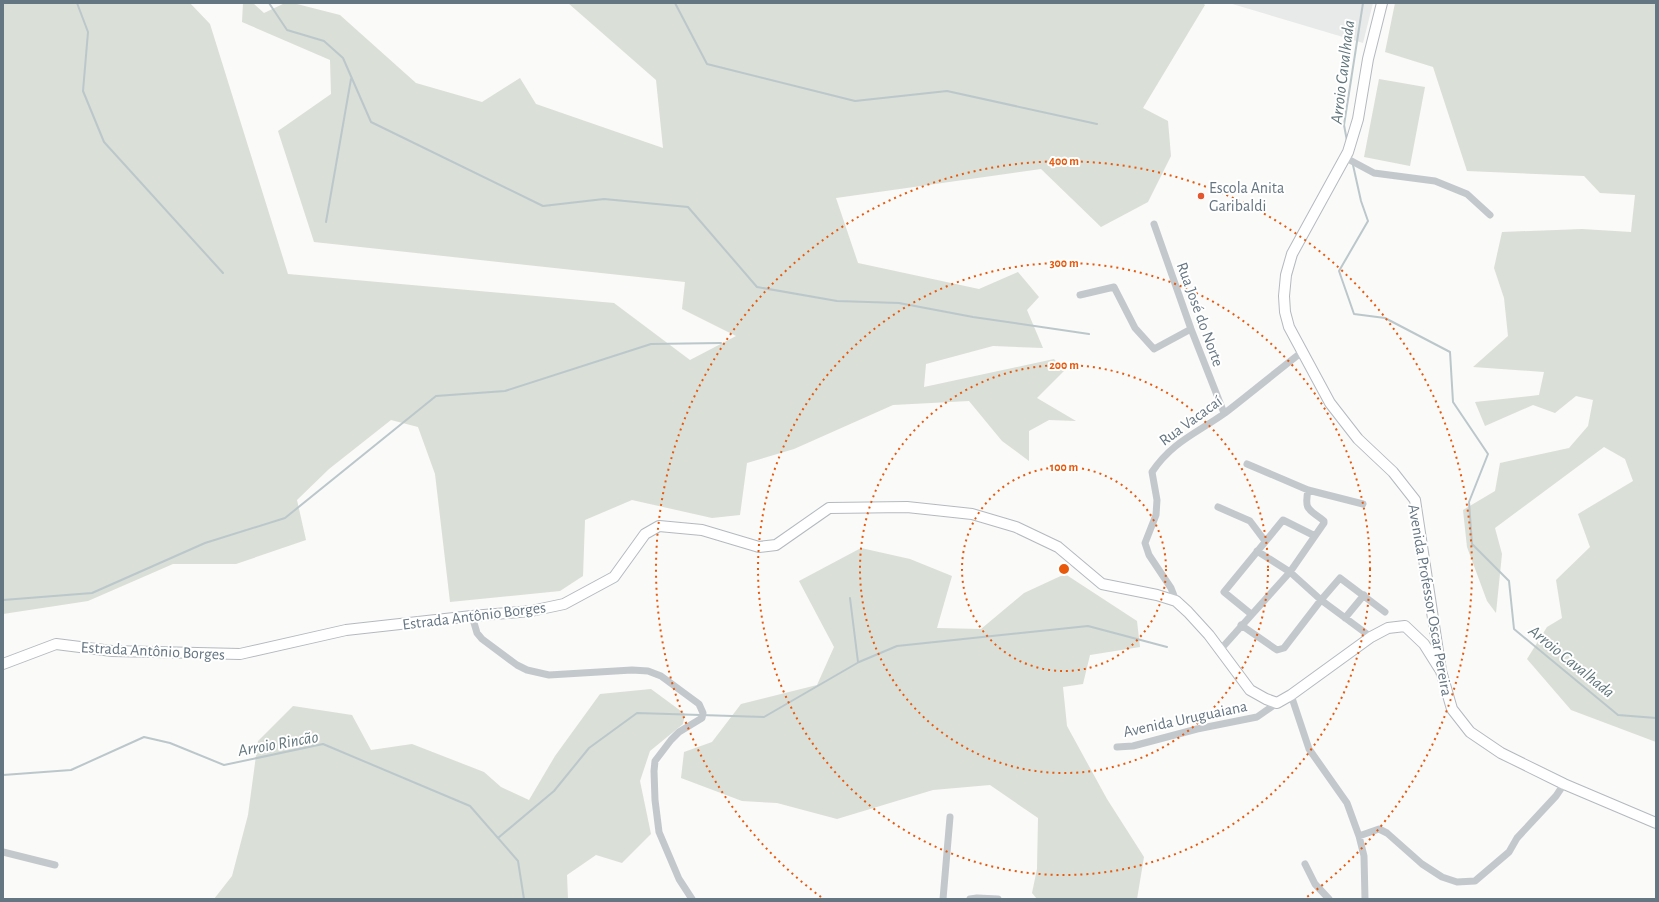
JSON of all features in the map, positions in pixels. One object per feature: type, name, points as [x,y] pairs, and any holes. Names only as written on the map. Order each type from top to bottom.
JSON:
[{"type":"street","name":"Avenida Professor Oscar Pereira","points":[[1382,3],[1368,59],[1358,120],[1347,155],[1292,254],[1286,275],[1284,296],[1285,312],[1289,327],[1335,409],[1358,439],[1393,472],[1415,500],[1441,671],[1452,709],[1470,732],[1501,753],[1564,784],[1656,823]]},
{"type":"street","points":[[1347,155],[1374,173],[1441,183],[1467,194],[1490,215]]},
{"type":"street","name":"Rua José do Norte","points":[[1154,224],[1191,329],[1224,413]]},
{"type":"street","points":[[1080,295],[1114,287],[1135,328],[1154,348],[1191,329]]},
{"type":"street","name":"Rua Vacacaí","points":[[1176,601],[1171,588],[1149,555],[1145,543],[1156,515],[1157,500],[1152,472],[1159,461],[1178,442],[1224,413],[1302,352]]},
{"type":"street","points":[[1247,464],[1308,490],[1339,500],[1347,499],[1363,504]]},
{"type":"street","points":[[1220,650],[1290,572],[1325,522],[1307,507],[1305,503],[1308,490]]},
{"type":"street","name":"Estrada Antônio Borges","points":[[3,664],[56,644],[112,651],[240,654],[346,630],[531,611],[564,604],[614,577],[645,534],[659,526],[702,530],[759,547],[776,545],[829,508],[907,507],[972,514],[1016,526],[1058,547],[1102,584],[1157,595],[1176,601],[1209,635],[1250,690],[1277,703]]},
{"type":"street","points":[[1218,507],[1250,521],[1265,541]]},
{"type":"street","points":[[1251,614],[1224,592],[1265,541],[1283,520],[1316,536]]},
{"type":"street","points":[[1257,551],[1290,572],[1321,600],[1371,637]]},
{"type":"street","points":[[1241,625],[1280,651],[1340,578],[1385,612]]},
{"type":"street","points":[[1345,618],[1364,595]]},
{"type":"street","points":[[472,616],[478,633],[482,639],[517,665],[527,670],[549,676],[632,670],[648,671],[661,676],[699,704],[703,713],[702,718],[679,732],[671,740],[655,761],[654,771],[659,832],[679,879],[692,899]]},
{"type":"street","points":[[1277,703],[1292,696],[1371,637],[1388,628],[1405,626],[1424,644],[1441,671]]},
{"type":"street","points":[[1292,696],[1309,749],[1347,803],[1359,836],[1364,856],[1365,899]]},
{"type":"street","name":"Avenida Uruguaiana","points":[[1117,747],[1133,746],[1197,729],[1257,717],[1277,703]]},
{"type":"street","points":[[1359,836],[1379,829],[1387,833],[1422,864],[1442,877],[1457,882],[1475,881],[1509,852],[1517,838],[1556,796],[1564,784]]},
{"type":"street","points":[[943,899],[950,817]]},
{"type":"street","points":[[3,852],[55,865]]},
{"type":"street","points":[[1305,864],[1315,884],[1329,899]]},
{"type":"street","points":[[970,899],[998,899]]},
{"type":"shaded area","points":[[3,3],[190,3],[210,24],[288,274],[614,303],[690,360],[736,336],[682,309],[685,282],[314,242],[278,131],[331,94],[330,60],[242,22],[243,3],[253,3],[264,13],[285,3],[293,3],[340,15],[416,83],[482,102],[520,78],[536,104],[663,148],[656,80],[568,3],[1203,3],[1205,5],[1143,108],[1168,121],[1171,156],[1148,202],[1101,227],[1041,169],[836,198],[858,263],[979,289],[1018,272],[1039,297],[1027,310],[1043,348],[993,346],[926,364],[924,387],[1054,359],[1064,371],[1037,398],[1076,421],[1049,420],[1029,431],[1029,461],[1002,441],[969,401],[893,405],[794,449],[747,463],[740,515],[712,518],[632,500],[585,520],[583,576],[560,591],[450,602],[435,474],[418,427],[391,420],[329,469],[297,500],[306,540],[236,564],[173,564],[88,601],[3,614]]},
{"type":"shaded area","points":[[1229,3],[1373,3],[1363,43]]},
{"type":"shaded area","points":[[1395,3],[1656,3],[1656,742],[1571,710],[1527,659],[1547,627],[1562,618],[1556,580],[1590,547],[1578,514],[1633,481],[1625,459],[1604,447],[1495,528],[1502,554],[1496,613],[1487,601],[1467,547],[1463,510],[1495,491],[1500,463],[1569,448],[1588,426],[1593,400],[1576,396],[1555,413],[1533,405],[1485,426],[1475,402],[1539,395],[1544,372],[1473,367],[1508,336],[1504,298],[1494,268],[1502,232],[1582,229],[1631,232],[1635,195],[1600,193],[1584,176],[1467,171],[1433,67],[1385,52]]},
{"type":"shaded area","points":[[1379,79],[1425,87],[1410,166],[1364,157]]},
{"type":"shaded area","points":[[861,548],[910,559],[952,576],[937,628],[981,629],[1024,593],[1065,574],[1137,621],[1140,647],[1090,655],[1083,684],[1063,687],[1067,726],[1107,799],[1144,857],[1137,899],[1037,899],[1032,893],[1037,869],[1038,818],[990,785],[933,790],[837,819],[777,803],[742,801],[681,778],[684,752],[712,742],[741,704],[817,685],[834,647],[799,581]]},
{"type":"shaded area","points":[[651,689],[685,714],[683,724],[650,751],[640,781],[651,834],[622,863],[596,855],[567,875],[568,899],[214,899],[232,876],[248,815],[258,741],[293,706],[352,715],[371,750],[412,744],[484,772],[501,787],[529,800],[555,756],[600,694]]},
{"type":"waterway","points":[[77,3],[88,32],[83,91],[104,142],[223,273]]},
{"type":"waterway","points":[[269,3],[287,30],[324,41],[343,58],[371,122],[543,206],[604,199],[688,207],[757,287],[837,301],[899,303],[973,317],[1089,334]]},
{"type":"waterway","points":[[675,3],[707,64],[855,101],[947,91],[1097,124]]},
{"type":"waterway","name":"Arroio Cavalhada","points":[[1347,141],[1344,125],[1363,3]]},
{"type":"waterway","points":[[326,222],[351,79]]},
{"type":"waterway","name":"Arroio Cavalhada","points":[[1353,165],[1361,201],[1368,221],[1339,271],[1354,314],[1385,318],[1450,352],[1453,402],[1488,454],[1469,502],[1472,544],[1509,581],[1514,629],[1618,715],[1656,718]]},
{"type":"waterway","points":[[3,600],[92,593],[205,543],[285,518],[436,396],[505,391],[651,344],[721,343]]},
{"type":"waterway","points":[[850,598],[858,662]]},
{"type":"waterway","points":[[498,838],[554,791],[589,748],[637,713],[764,717],[859,662],[897,646],[1088,626],[1167,647]]},
{"type":"waterway","name":"Arroio Rincão","points":[[3,775],[71,770],[144,737],[170,743],[224,765],[323,744],[470,806],[518,861],[524,899]]},
{"type":"place","name":"Escola Anita Garibaldi","points":[[1201,196]]}]
